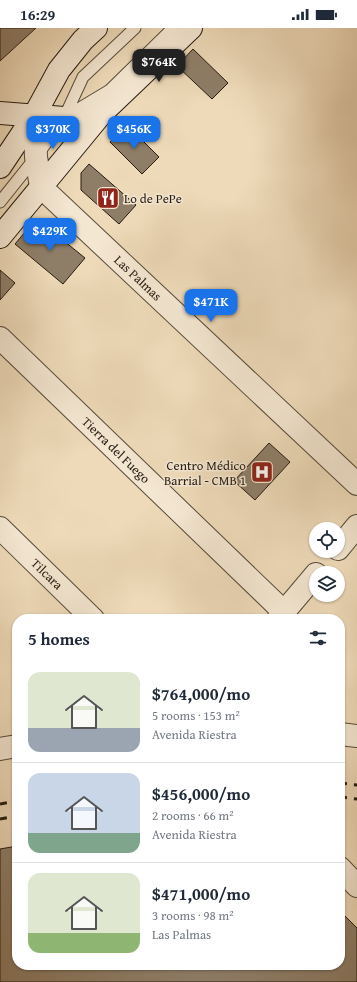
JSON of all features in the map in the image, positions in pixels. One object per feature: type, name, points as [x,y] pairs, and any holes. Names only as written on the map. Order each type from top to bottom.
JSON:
[{"type":"street","points":[[0,167],[34,116],[59,70],[83,40],[96,28]]},
{"type":"street","points":[[0,237],[102,113],[192,28]]},
{"type":"street","points":[[0,113],[64,118],[102,113]]},
{"type":"street","points":[[34,116],[36,157],[41,187]]},
{"type":"street","name":"Las Palmas","points":[[41,187],[357,484]]},
{"type":"street","name":"Tierra del Fuego","points":[[0,338],[280,614]]},
{"type":"street","points":[[345,541],[357,526]]},
{"type":"street","name":"Tilcara","points":[[0,528],[88,614]]},
{"type":"street","points":[[324,566],[330,558]]},
{"type":"street","points":[[282,614],[309,583]]},
{"type":"street","points":[[345,735],[357,736]]},
{"type":"street","points":[[345,873],[357,886]]},
{"type":"lane","points":[[0,202],[36,157],[64,118],[83,77],[135,28]]},
{"type":"lane","points":[[64,118],[110,90],[173,28]]},
{"type":"building","points":[[0,28],[36,28],[0,61]]},
{"type":"building","points":[[193,49],[228,83],[212,99],[177,66]]},
{"type":"building","points":[[127,125],[159,157],[142,174],[110,142]]},
{"type":"building","name":"Lo de PePe","points":[[89,164],[136,205],[119,224],[81,190],[81,173]]},
{"type":"building","points":[[31,225],[48,228],[85,258],[63,284],[15,244]]},
{"type":"building","points":[[0,270],[15,283],[0,300]]},
{"type":"building","name":"Centro Médico Barrial - CMB 1","points":[[269,443],[290,462],[255,500],[234,481]]},
{"type":"building","points":[[12,847],[12,970],[345,970],[345,916],[357,928],[357,982],[0,982],[0,849]]},
{"type":"railway","points":[[345,784],[357,785]]},
{"type":"railway","points":[[345,798],[357,799]]},
{"type":"railway","points":[[0,804],[12,802]]},
{"type":"railway","points":[[0,819],[12,817]]},
{"type":"place","name":"Lo de PePe","points":[[108,198]]},
{"type":"place","name":"Centro Médico Barrial - CMB 1","points":[[262,472]]}]
